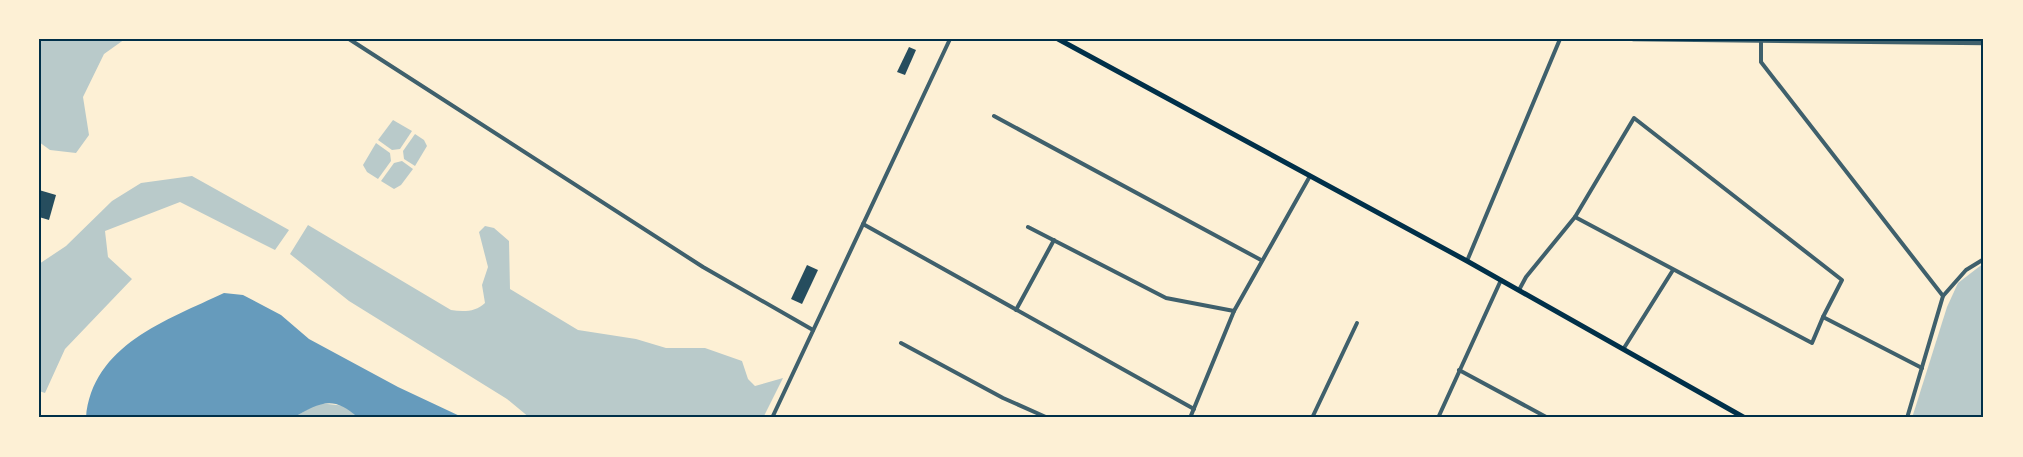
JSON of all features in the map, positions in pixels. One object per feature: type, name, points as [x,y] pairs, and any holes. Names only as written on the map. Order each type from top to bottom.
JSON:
[{"type":"main road","points":[[1058,39],[1520,290],[1744,418]]},
{"type":"street","points":[[349,39],[703,267],[813,330]]},
{"type":"street","points":[[772,418],[950,39]]},
{"type":"street","points":[[1467,261],[1560,39]]},
{"type":"street","points":[[1633,39],[1984,43]]},
{"type":"street","points":[[1761,40],[1761,62],[1943,296]]},
{"type":"street","points":[[994,116],[1261,260]]},
{"type":"street","points":[[1520,290],[1526,277],[1575,217],[1634,118],[1842,280],[1812,343],[1575,217]]},
{"type":"street","points":[[1190,418],[1234,311],[1310,176]]},
{"type":"street","points":[[863,224],[1194,409]]},
{"type":"street","points":[[1028,226],[1166,298],[1234,311]]},
{"type":"street","points":[[1016,310],[1054,240]]},
{"type":"street","points":[[1907,418],[1943,296],[1966,270],[1984,259]]},
{"type":"street","points":[[1624,348],[1673,270]]},
{"type":"street","points":[[1438,418],[1501,280]]},
{"type":"street","points":[[1823,317],[1922,368]]},
{"type":"street","points":[[1312,418],[1357,323]]},
{"type":"street","points":[[901,343],[1003,398],[1048,418]]},
{"type":"street","points":[[1459,370],[1548,418]]},
{"type":"shaded area","points":[[39,39],[125,39],[104,54],[83,97],[89,135],[76,153],[50,150],[39,142]]},
{"type":"shaded area","points":[[393,120],[412,131],[400,149],[392,150],[378,140]]},
{"type":"shaded area","points":[[415,134],[424,140],[427,146],[415,166],[404,159],[403,151]]},
{"type":"shaded area","points":[[376,143],[390,153],[391,161],[378,179],[367,172],[363,165]]},
{"type":"shaded area","points":[[402,161],[413,169],[401,185],[394,189],[381,181],[394,163]]},
{"type":"shaded area","points":[[192,176],[289,230],[275,250],[180,202],[105,231],[108,257],[132,279],[65,349],[45,393],[39,391],[39,264],[66,246],[112,201],[141,183]]},
{"type":"shaded area","points":[[308,225],[451,310],[460,311],[473,310],[485,303],[482,285],[488,267],[479,232],[485,226],[494,228],[509,241],[510,289],[578,330],[636,339],[666,348],[705,348],[742,361],[748,379],[755,386],[783,378],[763,418],[530,418],[507,399],[349,301],[290,254]]},
{"type":"shaded area","points":[[1984,263],[1984,418],[1912,418],[1947,307],[1958,283]]},
{"type":"shaded area","points":[[318,403],[346,406],[358,418],[293,418]]},
{"type":"water","points":[[224,293],[243,295],[281,315],[309,339],[398,387],[464,418],[358,418],[341,406],[326,403],[310,408],[293,418],[86,418],[91,393],[102,371],[117,353],[157,325]]},
{"type":"building","points":[[909,47],[916,50],[905,75],[897,72]]},
{"type":"building","points":[[39,190],[56,195],[49,220],[39,217]]},
{"type":"building","points":[[807,265],[818,270],[802,304],[791,299]]}]
